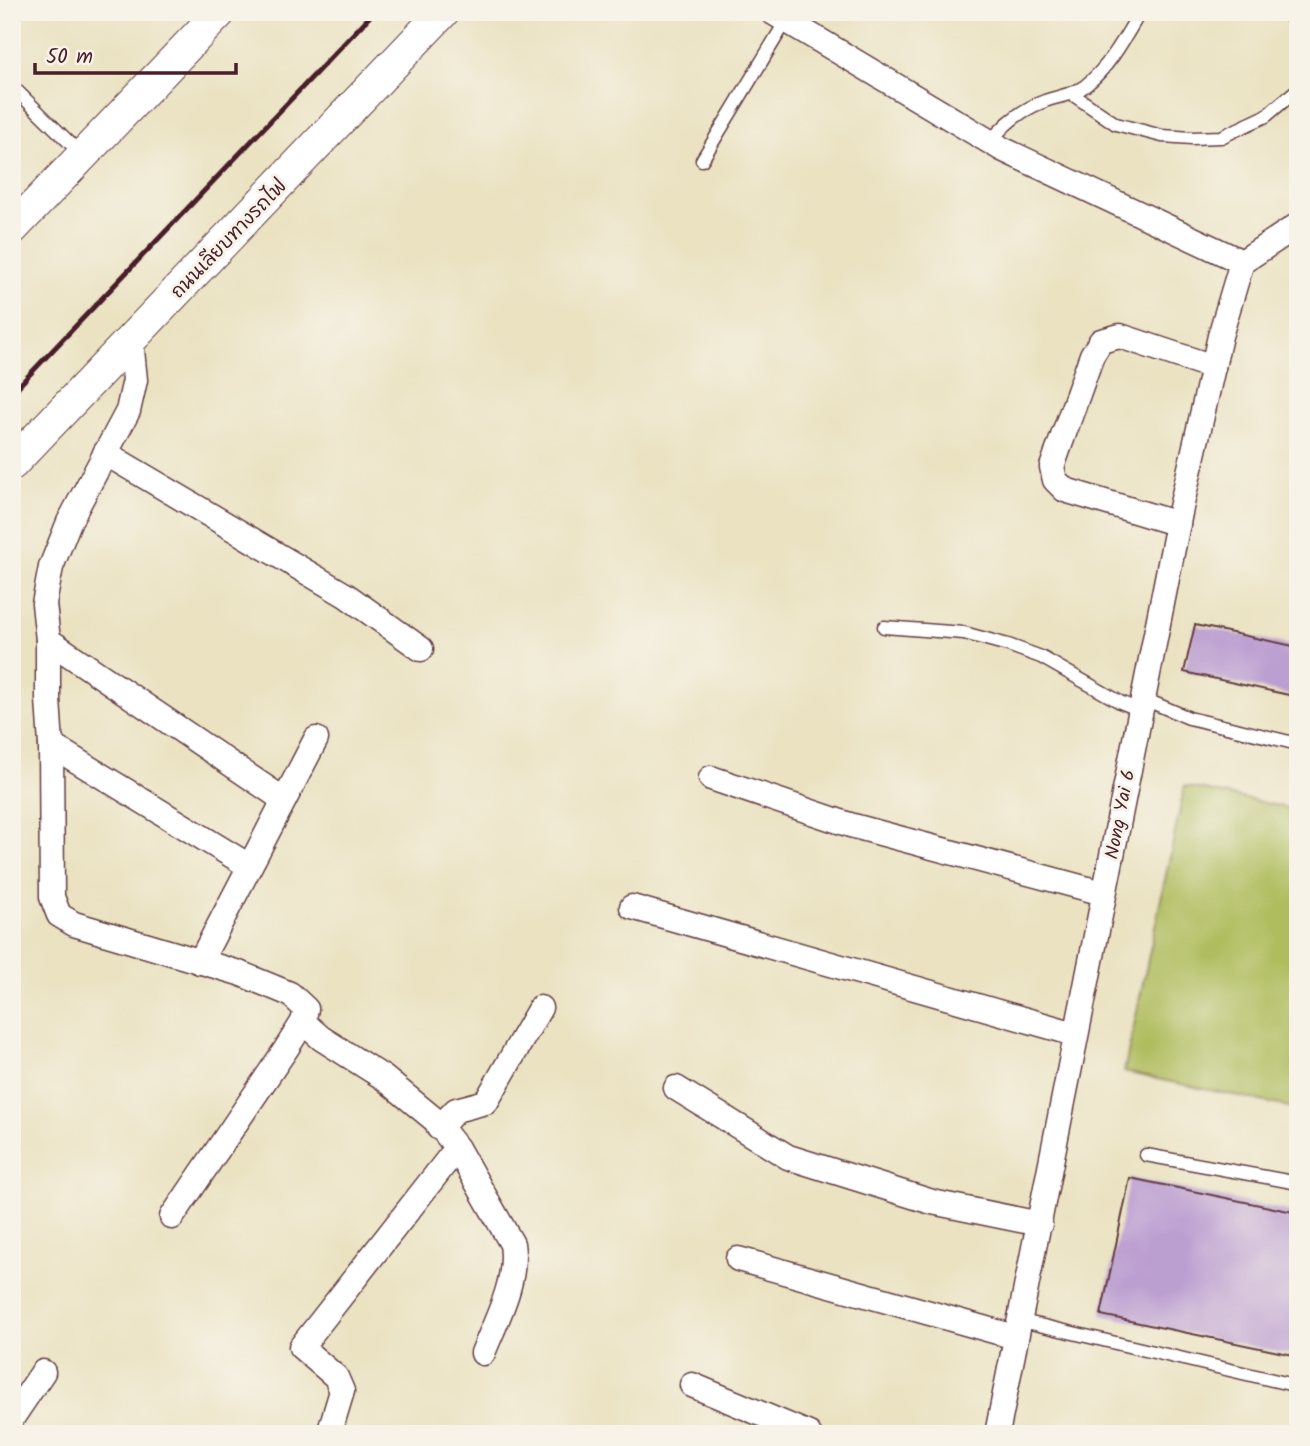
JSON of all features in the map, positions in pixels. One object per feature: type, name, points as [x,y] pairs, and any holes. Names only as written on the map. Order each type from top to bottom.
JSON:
[{"type":"street","points":[[12,229],[220,12]]},
{"type":"street","name":"ถนนเลียบทางรถไฟ","points":[[12,464],[443,12]]},
{"type":"street","points":[[784,15],[990,142],[1242,262],[1298,225]]},
{"type":"street","name":"Nong Yai 6","points":[[997,1434],[1178,524],[1213,368],[1242,262]]},
{"type":"street","points":[[1178,524],[1065,490],[1055,480],[1052,467],[1092,355],[1101,341],[1119,336],[1213,368]]},
{"type":"street","points":[[131,340],[135,380],[128,411],[69,522],[51,567],[44,604],[48,640],[51,745],[52,897],[59,915],[74,923],[239,973],[290,994],[306,1009],[303,1022],[172,1217]]},
{"type":"street","points":[[105,453],[347,596],[421,649]]},
{"type":"street","points":[[48,640],[284,800]]},
{"type":"street","points":[[200,962],[316,739]]},
{"type":"street","points":[[51,745],[249,866]]},
{"type":"street","points":[[711,778],[850,825],[1103,893]]},
{"type":"street","points":[[632,907],[1075,1034]]},
{"type":"street","points":[[439,1128],[456,1110],[486,1102],[540,1008]]},
{"type":"street","points":[[303,1022],[321,1038],[384,1078],[435,1121],[457,1148],[512,1244],[514,1258],[510,1280],[483,1353]]},
{"type":"street","points":[[676,1088],[788,1157],[932,1202],[1040,1224]]},
{"type":"street","points":[[329,1434],[342,1391],[336,1377],[300,1347],[457,1148]]},
{"type":"street","points":[[738,1259],[1017,1329]]},
{"type":"street","points":[[12,1418],[43,1372]]},
{"type":"street","points":[[692,1385],[809,1434]]},
{"type":"lane","points":[[990,142],[1004,124],[1027,109],[1072,94],[1085,86],[1112,58],[1140,12]]},
{"type":"lane","points":[[1287,12],[1298,27]]},
{"type":"lane","points":[[702,160],[784,15]]},
{"type":"lane","points":[[12,86],[82,156]]},
{"type":"lane","points":[[1072,94],[1116,124],[1162,136],[1192,138],[1221,137],[1266,116],[1298,89]]},
{"type":"lane","points":[[884,627],[964,633],[1008,645],[1041,657],[1120,702],[1141,704],[1298,744]]},
{"type":"lane","points":[[1146,1155],[1298,1183]]},
{"type":"lane","points":[[1017,1329],[1298,1386]]},
{"type":"green space","points":[[1185,786],[1298,810],[1298,1109],[1124,1072]]},
{"type":"building","points":[[1195,625],[1298,647],[1298,697],[1184,672]]},
{"type":"building","points":[[1130,1178],[1298,1213],[1298,1356],[1101,1315]]},
{"type":"railway","points":[[12,393],[374,12]]}]
